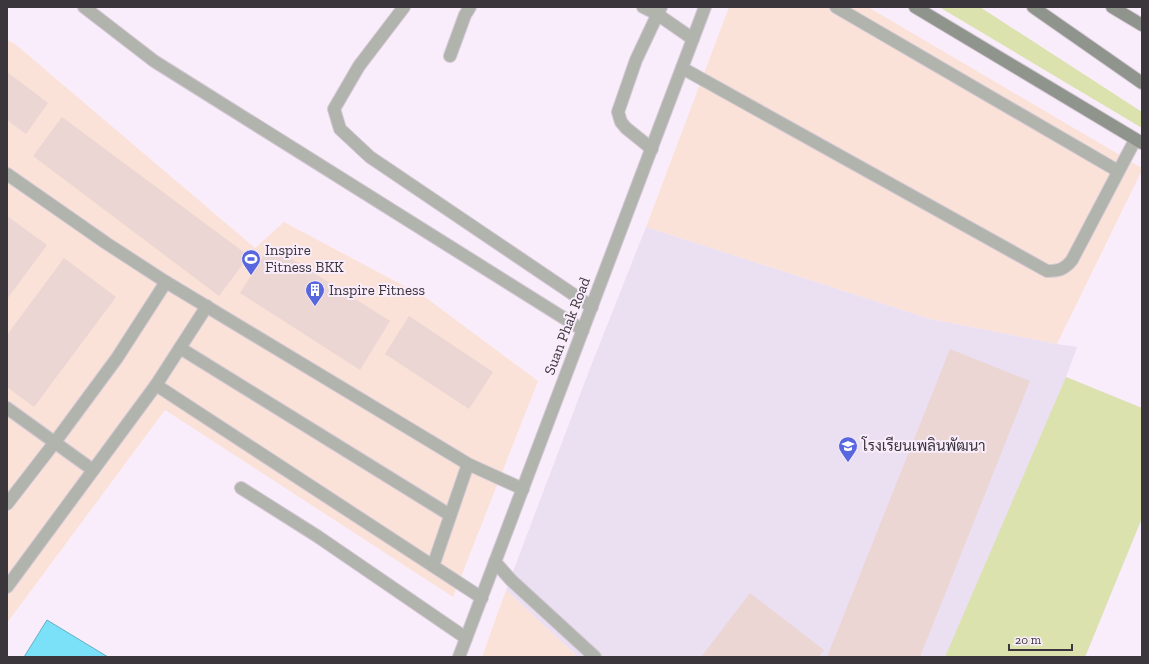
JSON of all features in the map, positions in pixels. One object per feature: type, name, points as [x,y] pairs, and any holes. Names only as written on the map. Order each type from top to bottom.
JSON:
[{"type":"main road","points":[[915,7],[1139,142]]},
{"type":"main road","points":[[1033,7],[1142,83]]},
{"type":"main road","points":[[1112,7],[1142,25]]},
{"type":"main road","points":[[1128,7],[1142,25]]},
{"type":"street","points":[[84,7],[154,61],[583,330]]},
{"type":"street","points":[[404,7],[359,66],[334,109],[340,129],[370,157],[592,307]]},
{"type":"street","points":[[450,56],[465,15],[470,7]]},
{"type":"street","points":[[643,7],[659,10],[694,39]]},
{"type":"street","name":"Suan Phak Road","points":[[459,657],[705,7]]},
{"type":"street","points":[[836,7],[1118,171]]},
{"type":"street","points":[[652,148],[626,128],[621,122],[618,112],[636,60],[659,10]]},
{"type":"street","points":[[682,68],[1047,271],[1059,271],[1067,266],[1072,260],[1118,171],[1139,142]]},
{"type":"street","points":[[7,174],[106,243],[166,282],[468,464],[523,489]]},
{"type":"street","points":[[7,504],[117,358],[166,282]]},
{"type":"street","points":[[7,587],[156,385],[207,306]]},
{"type":"street","points":[[180,348],[450,515]]},
{"type":"street","points":[[156,385],[482,598]]},
{"type":"street","points":[[7,408],[93,470]]},
{"type":"street","points":[[433,566],[468,464]]},
{"type":"street","points":[[241,488],[317,536],[466,638]]},
{"type":"street","points":[[495,562],[511,580],[595,657]]},
{"type":"shaded area","points":[[729,7],[868,7],[1142,168],[1057,344],[930,319],[646,227]]},
{"type":"shaded area","points":[[7,40],[15,44],[255,248],[284,222],[425,297],[538,381],[453,597],[165,410],[7,623]]},
{"type":"shaded area","name":"โรงเรียนเพลินพัฒนา","points":[[646,227],[930,319],[1077,347],[1066,377],[1142,408],[1142,518],[1085,657],[578,657],[506,590],[589,371]]},
{"type":"shaded area","points":[[506,590],[578,657],[482,657]]},
{"type":"green space","points":[[939,7],[980,7],[1142,112],[1142,128]]},
{"type":"green space","points":[[1066,377],[1142,408],[1142,518],[1085,657],[945,657]]},
{"type":"water","points":[[47,620],[108,657],[24,657]]},
{"type":"building","points":[[7,72],[48,103],[26,134],[7,120]]},
{"type":"building","points":[[62,117],[249,256],[219,296],[33,156]]},
{"type":"building","points":[[7,216],[47,245],[7,299]]},
{"type":"building","name":"Inspire Fitness","points":[[270,245],[390,321],[360,370],[240,293]]},
{"type":"building","points":[[64,258],[116,297],[34,407],[7,387],[7,335]]},
{"type":"building","points":[[409,316],[493,372],[469,409],[385,354]]},
{"type":"building","points":[[950,349],[1030,381],[920,657],[827,657]]},
{"type":"building","points":[[750,593],[824,650],[819,657],[701,657]]},
{"type":"place","name":"Inspire Fitness BKK","points":[[251,276]]},
{"type":"place","name":"Inspire Fitness","points":[[315,307]]},
{"type":"place","name":"โรงเรียนเพลินพัฒนา","points":[[848,463]]}]
